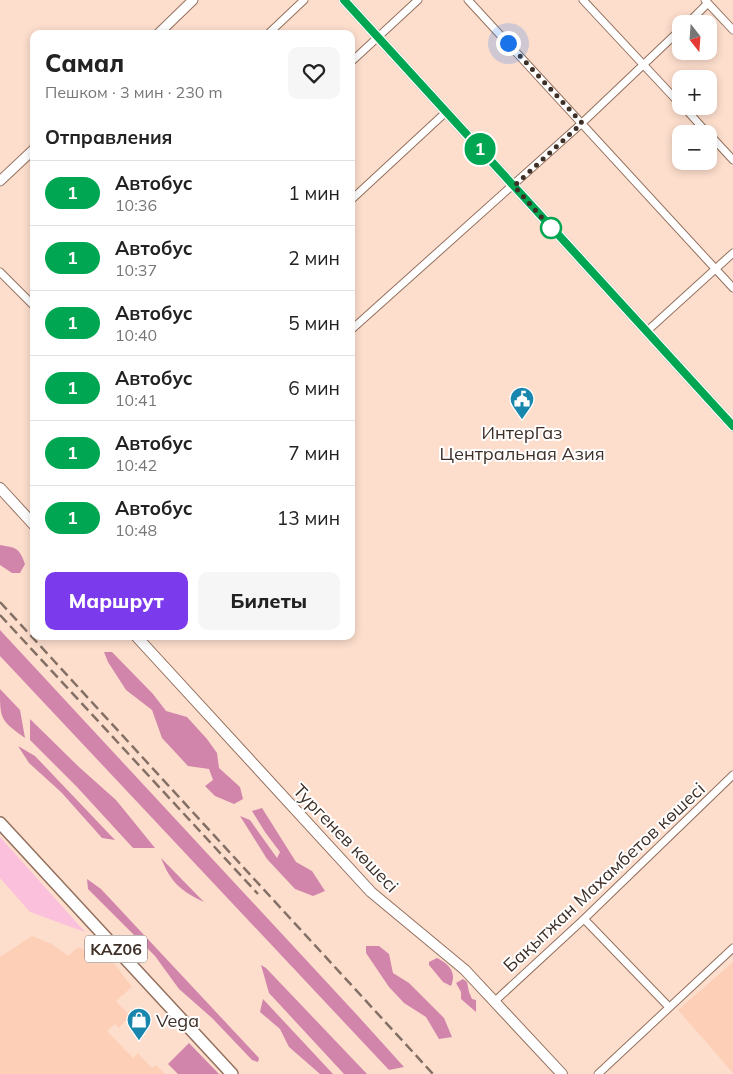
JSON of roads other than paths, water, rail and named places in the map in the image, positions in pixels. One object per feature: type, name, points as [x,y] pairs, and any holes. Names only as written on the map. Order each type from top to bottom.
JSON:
[{"type":"highway","name":"KАZ06","points":[[0,823],[232,1074]]},
{"type":"main road","points":[[0,488],[30,521]]},
{"type":"main road","name":"Тургенев көшесі","points":[[140,640],[371,892],[466,970],[562,1074]]},
{"type":"street","points":[[162,30],[193,0]]},
{"type":"street","points":[[272,30],[304,0]]},
{"type":"street","points":[[344,0],[733,426]]},
{"type":"street","points":[[355,58],[418,0]]},
{"type":"street","points":[[468,0],[733,288]]},
{"type":"street","points":[[583,0],[672,95]]},
{"type":"street","points":[[695,15],[706,2],[733,30]]},
{"type":"street","points":[[355,326],[514,186],[672,38]]},
{"type":"street","points":[[355,196],[446,112]]},
{"type":"street","points":[[690,115],[700,125]]},
{"type":"street","points":[[717,143],[733,160]]},
{"type":"street","points":[[0,181],[30,153]]},
{"type":"street","points":[[646,332],[733,253]]},
{"type":"street","points":[[0,272],[30,302]]},
{"type":"street","name":"Бақытжан Махамбетов көшесі","points":[[495,1001],[584,919],[733,775]]},
{"type":"street","points":[[584,919],[669,1007]]},
{"type":"street","points":[[598,1074],[733,948]]},
{"type":"railway","points":[[0,602],[30,635]]},
{"type":"railway","points":[[0,615],[258,894]]},
{"type":"railway","points":[[35,640],[433,1074]]},
{"type":"place","name":"ИнтерГаз Центральная Азия","points":[[522,420]]},
{"type":"place","name":"Vega","points":[[139,1041]]}]
